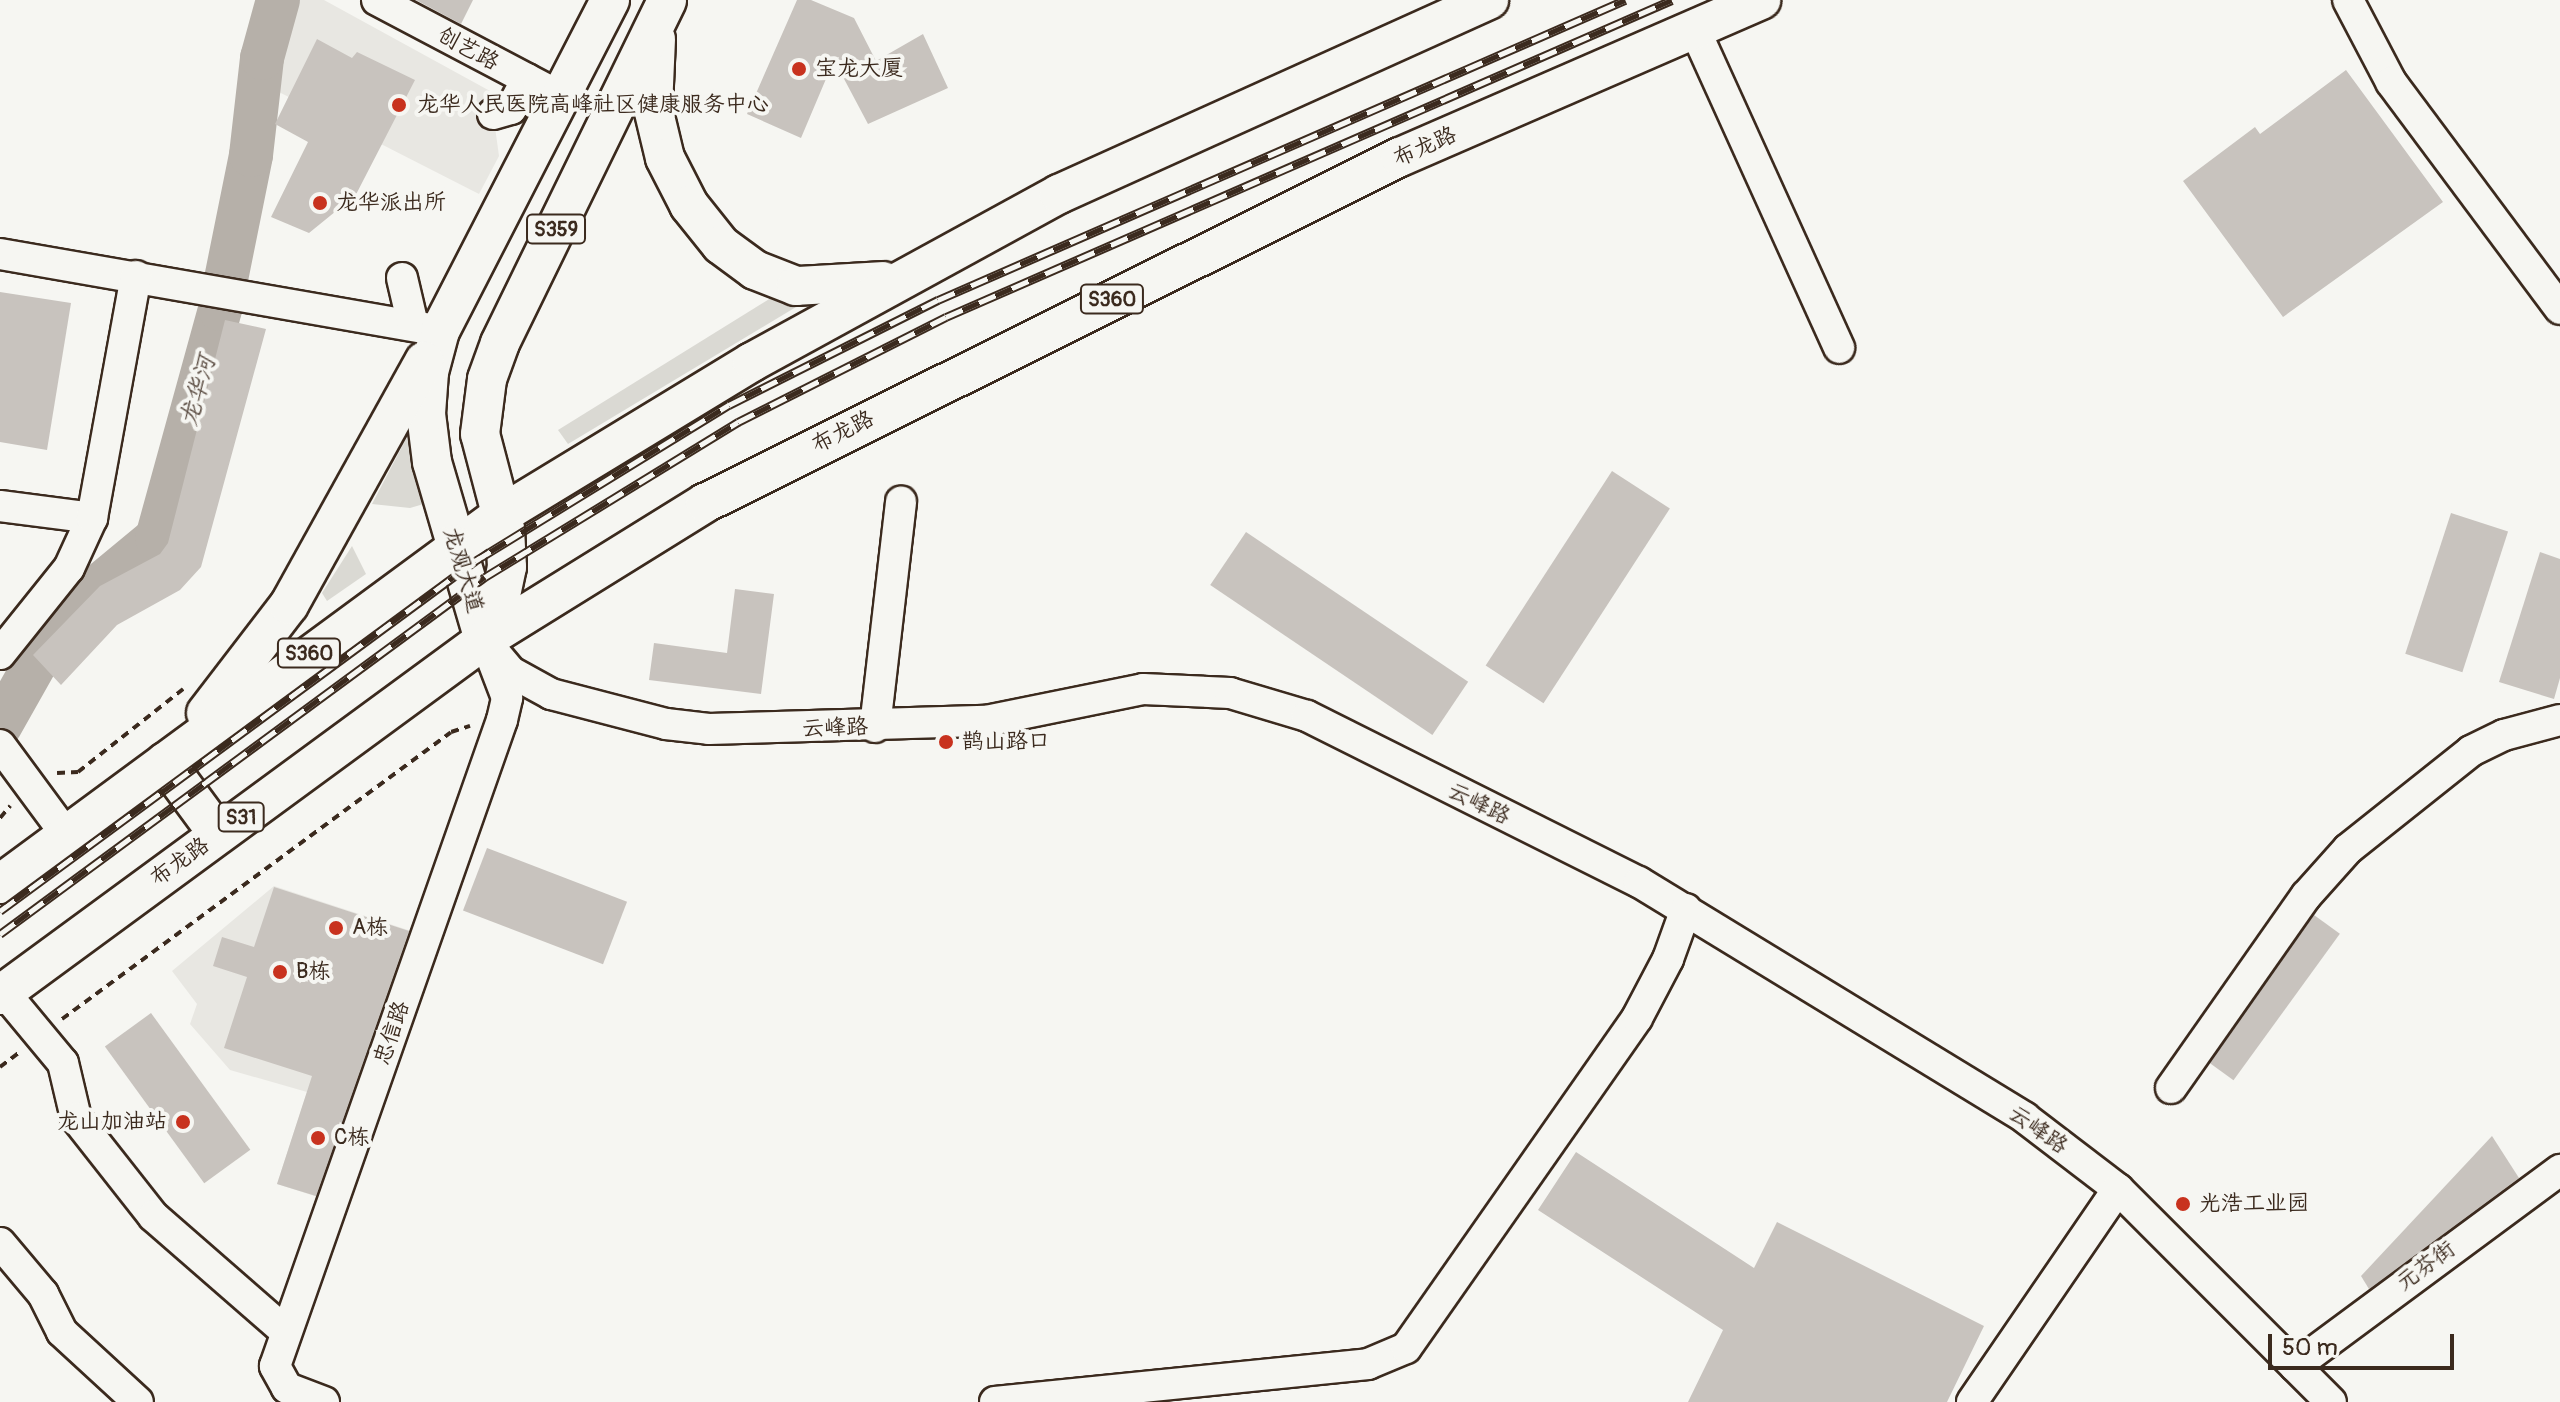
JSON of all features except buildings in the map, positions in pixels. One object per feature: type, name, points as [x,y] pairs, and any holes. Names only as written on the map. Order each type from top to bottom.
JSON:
[{"type":"main road","name":"龙观大道","points":[[484,640],[432,462],[426,414],[429,372],[427,328],[561,97],[610,0]]},
{"type":"main road","name":"S360","points":[[165,762],[502,514],[898,280],[1059,194],[1489,0]]},
{"type":"main road","name":"布龙路","points":[[2,993],[484,640],[705,503],[1400,157],[1761,0]]},
{"type":"main road","name":"龙观大道","points":[[484,640],[505,588],[502,514],[480,434],[492,363],[663,8]]},
{"type":"main road","points":[[663,8],[653,83],[658,134],[675,181],[704,226],[737,259],[796,286],[898,280]]},
{"type":"main road","points":[[0,884],[165,762],[289,605],[427,328]]},
{"type":"main road","points":[[165,762],[218,834]]},
{"type":"street","name":"创艺路","points":[[377,0],[561,97]]},
{"type":"street","points":[[2348,0],[2391,82],[2560,309]]},
{"type":"street","points":[[1695,30],[1839,348]]},
{"type":"street","points":[[493,114],[514,106],[527,79]]},
{"type":"street","points":[[0,254],[196,285],[427,328]]},
{"type":"street","points":[[0,654],[69,568],[92,518],[136,276]]},
{"type":"street","points":[[402,278],[427,328]]},
{"type":"street","points":[[875,727],[901,501]]},
{"type":"street","points":[[0,506],[92,518]]},
{"type":"street","name":"云峰路","points":[[484,640],[528,685],[666,724],[765,730],[986,721],[1143,689],[1194,689],[1270,701],[1585,854],[1686,909],[2025,1118],[2118,1189],[2331,1402]]},
{"type":"street","name":"忠信路","points":[[324,1402],[287,1388],[278,1379],[275,1366],[506,709],[504,687],[484,640]]},
{"type":"street","points":[[2171,1088],[2306,896],[2348,849],[2471,751],[2504,735],[2560,720]]},
{"type":"street","points":[[0,745],[16,786],[67,836]]},
{"type":"street","points":[[995,1402],[1368,1364],[1406,1348],[1637,1018],[1668,959],[1686,909]]},
{"type":"street","points":[[2,993],[63,1063],[76,1118],[153,1216],[286,1332]]},
{"type":"street","name":"元芬街","points":[[2295,1366],[2560,1170]]},
{"type":"street","points":[[1972,1402],[2118,1189]]},
{"type":"street","points":[[0,1243],[43,1294],[62,1332],[138,1402]]},
{"type":"path","points":[[57,773],[78,772],[188,685]]},
{"type":"path","points":[[56,1024],[451,732],[475,724]]},
{"type":"path","points":[[0,818],[16,786]]},
{"type":"path","points":[[0,1067],[29,1045]]},
{"type":"shaded area","name":"龙华人民医院高峰社区健康服务中心","points":[[294,0],[324,0],[490,91],[499,156],[479,194],[277,91]]},
{"type":"shaded area","points":[[787,288],[811,298],[568,444],[558,430]]},
{"type":"shaded area","points":[[412,437],[427,503],[410,508],[372,504],[406,439]]},
{"type":"shaded area","points":[[352,546],[366,574],[327,601],[322,593]]},
{"type":"shaded area","points":[[274,886],[411,931],[324,1199],[277,1184],[307,1092],[230,1070],[190,1024],[197,1004],[172,971]]},
{"type":"waterway","name":"龙华河","points":[[0,726],[49,639],[88,595],[157,538],[220,309],[251,155],[262,58],[278,0]]},
{"type":"railway","points":[[0,911],[475,561],[729,405],[938,300],[1625,0]]},
{"type":"railway","points":[[0,934],[485,577],[738,422],[946,317],[1672,0]]},
{"type":"place","name":"宝龙大厦","points":[[799,69]]},
{"type":"place","name":"龙华人民医院高峰社区健康服务中心","points":[[399,105]]},
{"type":"place","name":"龙华派出所","points":[[320,203]]},
{"type":"place","name":"鹊山路口","points":[[946,742]]},
{"type":"place","name":"A栋","points":[[336,928]]},
{"type":"place","name":"B栋","points":[[280,972]]},
{"type":"place","name":"龙山加油站","points":[[183,1122]]},
{"type":"place","name":"C栋","points":[[318,1138]]},
{"type":"place","name":"光浩工业园","points":[[2183,1204]]}]
